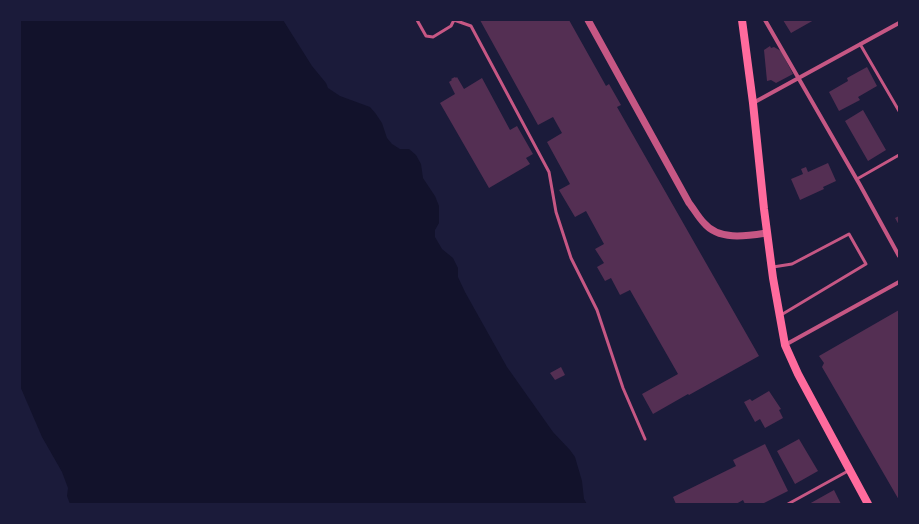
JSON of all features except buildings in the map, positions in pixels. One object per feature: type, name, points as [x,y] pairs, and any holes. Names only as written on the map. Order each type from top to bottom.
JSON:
[{"type":"main road","points":[[742,20],[753,103],[767,233],[785,345],[798,374],[868,504]]},
{"type":"street","points":[[588,20],[689,202],[705,224],[721,234],[745,236],[767,233]]},
{"type":"street","points":[[765,20],[899,256]]},
{"type":"street","points":[[753,103],[899,23]]},
{"type":"street","points":[[785,345],[899,282]]},
{"type":"lane","points":[[417,20],[426,36],[433,37],[451,26],[454,20],[471,26],[549,172],[556,212],[571,258],[597,310],[623,388],[645,439]]},
{"type":"lane","points":[[860,44],[899,111]]},
{"type":"lane","points":[[857,180],[899,155]]},
{"type":"lane","points":[[772,267],[792,264],[849,234],[866,264],[780,316]]},
{"type":"lane","points":[[788,504],[850,470]]},
{"type":"shaded area","points":[[20,20],[283,20],[312,66],[326,83],[328,88],[340,96],[370,107],[382,123],[387,138],[392,144],[400,149],[409,149],[416,155],[421,164],[423,178],[435,196],[439,206],[439,223],[435,230],[435,237],[442,249],[453,258],[458,268],[458,277],[465,292],[507,367],[553,432],[575,457],[582,481],[584,499],[587,504],[70,504],[67,496],[68,488],[62,472],[42,437],[20,386]]}]
